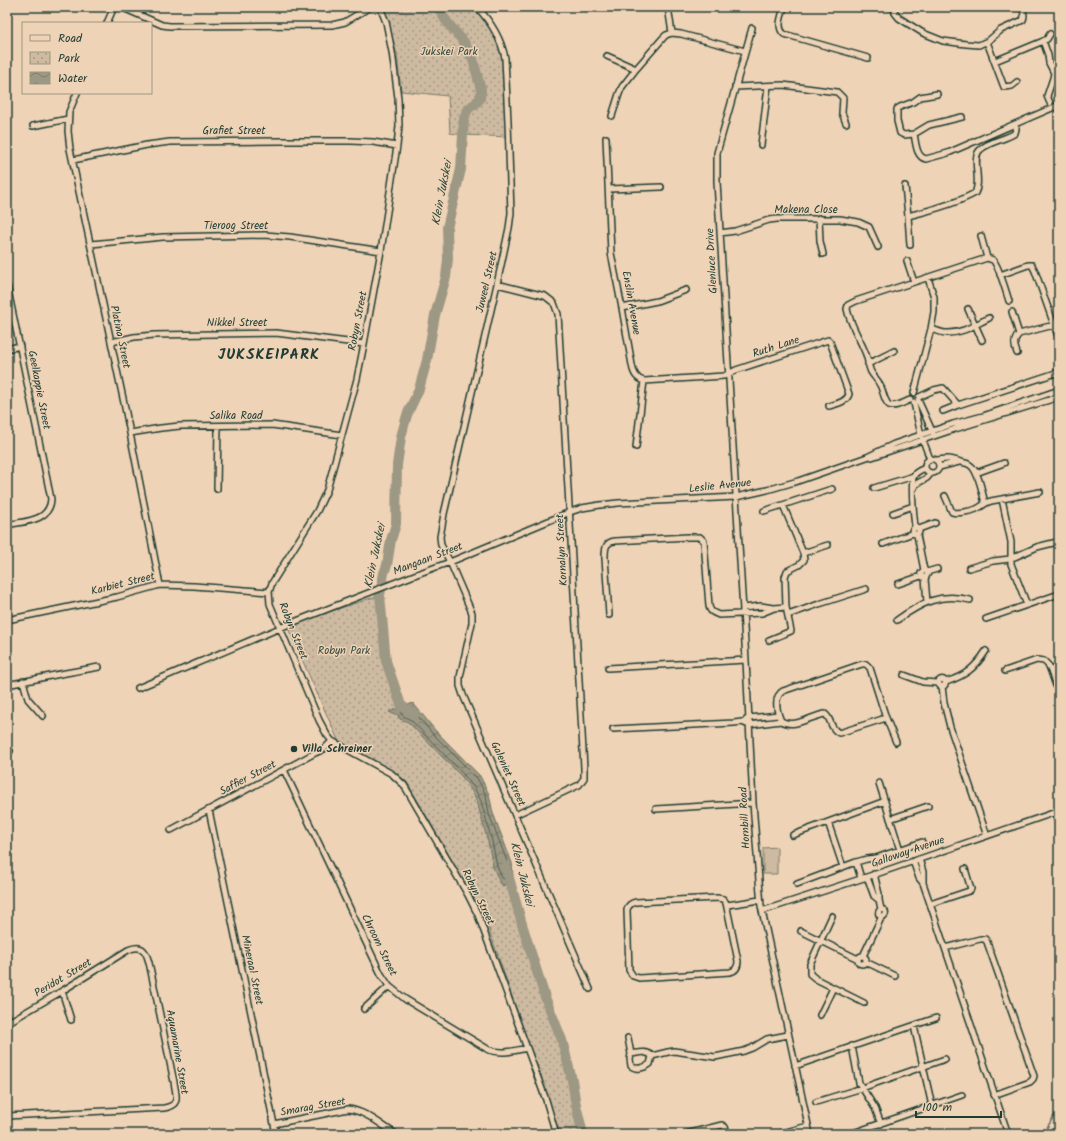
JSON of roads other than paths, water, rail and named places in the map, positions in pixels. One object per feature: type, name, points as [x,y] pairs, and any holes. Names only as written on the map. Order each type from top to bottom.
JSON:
[{"type":"street","points":[[107,22],[114,7]]},
{"type":"street","points":[[121,7],[162,25],[170,26],[339,24],[353,18],[370,7]]},
{"type":"street","name":"Robyn Street","points":[[380,7],[388,30],[395,68],[399,112],[397,146],[381,251],[364,344],[357,380],[329,484],[321,504],[272,583],[269,592],[269,600],[319,720],[327,735],[332,741],[392,774],[401,782],[408,790],[468,895],[478,915],[527,1048],[546,1100],[556,1134]]},
{"type":"street","name":"Juweel Street","points":[[450,562],[440,540],[441,528],[497,284],[511,213],[506,69],[504,54],[499,38],[490,23],[477,7]]},
{"type":"street","points":[[668,7],[672,33]]},
{"type":"street","points":[[784,7],[779,27],[784,34],[868,58]]},
{"type":"street","points":[[895,10],[899,18],[922,33],[936,39],[954,43],[978,45],[987,42],[1001,30],[1023,20],[1024,13],[1022,7]]},
{"type":"street","name":"Glenluce Drive","points":[[736,497],[720,233],[717,157],[752,28]]},
{"type":"street","points":[[612,116],[620,91],[660,40],[666,35],[672,33],[682,34],[745,52]]},
{"type":"street","points":[[995,61],[1043,41],[1047,39],[1050,34]]},
{"type":"street","points":[[1043,41],[1049,63],[1054,73],[1047,96],[1050,103]]},
{"type":"street","points":[[987,42],[1004,87],[1012,86],[1017,82]]},
{"type":"street","points":[[607,56],[636,70]]},
{"type":"street","points":[[735,87],[779,85],[836,92],[843,98],[842,113],[846,123]]},
{"type":"street","points":[[761,145],[768,86]]},
{"type":"street","name":"Platina Street","points":[[77,94],[69,112],[68,119],[70,149],[91,244],[160,585]]},
{"type":"street","points":[[937,94],[922,96],[898,109],[897,117],[898,129],[900,133],[904,135],[914,134],[929,124],[962,117]]},
{"type":"street","points":[[914,134],[919,155],[926,159],[939,156],[1059,106]]},
{"type":"street","points":[[32,126],[68,119]]},
{"type":"street","points":[[908,216],[949,204],[975,193],[978,184],[976,157],[978,152],[986,146],[1012,135],[1016,131],[1016,124]]},
{"type":"street","name":"Enslin Avenue","points":[[606,138],[611,253],[633,370],[639,379],[644,381]]},
{"type":"street","name":"Grafiet Street","points":[[73,160],[147,145],[170,142],[346,141],[372,142],[397,146]]},
{"type":"street","points":[[609,189],[661,186]]},
{"type":"street","points":[[905,186],[910,245]]},
{"type":"street","points":[[819,218],[820,241],[823,254]]},
{"type":"street","name":"Makena Close","points":[[720,233],[735,231],[769,220],[819,218],[850,220],[865,224],[871,229],[878,247]]},
{"type":"street","name":"Tieroog Street","points":[[91,244],[163,237],[265,235],[297,238],[381,251]]},
{"type":"street","points":[[981,236],[986,258]]},
{"type":"street","points":[[958,405],[942,388],[899,404],[889,404],[886,401],[880,384],[872,373],[865,351],[856,336],[847,306],[856,301],[986,258],[994,262],[1009,301]]},
{"type":"street","points":[[907,261],[914,282]]},
{"type":"street","points":[[1000,275],[1028,265],[1032,266],[1059,339]]},
{"type":"street","points":[[928,278],[934,300],[931,329],[915,399],[922,437],[930,459]]},
{"type":"street","name":"Kornalyn Street","points":[[497,284],[545,296],[554,303],[557,310],[560,335],[584,768],[584,778],[577,787],[515,815]]},
{"type":"street","name":"Geelkappie Street","points":[[7,285],[51,499],[49,510],[42,516],[7,524]]},
{"type":"street","points":[[622,308],[657,301],[686,290]]},
{"type":"street","points":[[968,309],[982,340]]},
{"type":"street","points":[[1012,312],[1019,334]]},
{"type":"street","points":[[931,329],[952,333],[989,318]]},
{"type":"street","points":[[1018,353],[1014,344],[1019,334],[1054,324]]},
{"type":"street","name":"Nikkel Street","points":[[111,342],[154,334],[276,333],[364,344]]},
{"type":"street","name":"Ruth Lane","points":[[729,374],[827,340],[829,341],[849,394],[846,400],[829,406]]},
{"type":"street","points":[[7,349],[20,346]]},
{"type":"street","points":[[868,364],[894,351]]},
{"type":"street","points":[[943,410],[1059,372]]},
{"type":"street","points":[[636,447],[644,381],[722,376],[729,374]]},
{"type":"street","name":"Leslie Avenue","points":[[933,434],[953,424],[983,416],[1059,390]]},
{"type":"street","name":"Leslie Avenue","points":[[570,512],[588,507],[618,503],[736,497],[767,490],[875,456],[922,437],[955,429],[1059,397]]},
{"type":"street","points":[[915,399],[933,434]]},
{"type":"street","points":[[217,489],[218,426]]},
{"type":"street","name":"Salika Road","points":[[130,433],[170,427],[281,426],[342,435]]},
{"type":"street","points":[[937,460],[939,463],[938,471],[935,473],[927,472],[925,465],[926,461],[930,459],[937,460],[949,458],[959,462]]},
{"type":"street","points":[[939,467],[959,462],[970,465],[976,473],[985,503]]},
{"type":"street","points":[[976,473],[1004,463]]},
{"type":"street","points":[[874,488],[914,476],[916,473],[925,468]]},
{"type":"street","points":[[913,489],[916,484],[927,478],[931,473]]},
{"type":"street","points":[[914,476],[913,506],[917,528]]},
{"type":"street","points":[[764,511],[832,489]]},
{"type":"street","points":[[945,496],[950,510],[953,513],[979,508],[991,500],[1002,500],[1040,492]]},
{"type":"street","name":"Hornbill Road","points":[[736,497],[753,803],[760,900],[808,1126],[808,1134]]},
{"type":"street","points":[[1002,500],[1011,542],[1010,559],[1012,568],[1027,605]]},
{"type":"street","points":[[769,640],[791,631],[786,607],[786,574],[804,560],[803,553],[783,505]]},
{"type":"street","points":[[893,512],[913,506]]},
{"type":"street","name":"Mangaan Street","points":[[138,688],[280,628],[450,562],[570,512]]},
{"type":"street","points":[[925,571],[915,534],[912,530],[935,523]]},
{"type":"street","points":[[883,544],[915,534]]},
{"type":"street","points":[[609,615],[605,549],[611,541],[693,537],[700,537],[705,544],[709,603],[710,610],[714,614],[762,613],[774,608]]},
{"type":"street","points":[[968,568],[987,562],[1010,559],[1037,547],[1057,542]]},
{"type":"street","points":[[803,553],[828,544]]},
{"type":"street","name":"Galeniet Street","points":[[450,562],[472,613],[472,623],[460,677],[460,686],[590,989]]},
{"type":"street","points":[[927,602],[921,573],[937,569]]},
{"type":"street","points":[[898,584],[923,577]]},
{"type":"street","name":"Karbiet Street","points":[[7,620],[112,598],[160,585],[184,585],[269,592]]},
{"type":"street","points":[[788,616],[866,589]]},
{"type":"street","points":[[986,619],[1059,594]]},
{"type":"street","points":[[897,620],[914,608],[927,602],[950,597],[970,600]]},
{"type":"street","points":[[743,608],[761,606],[774,608],[786,607]]},
{"type":"street","points":[[904,675],[923,682],[942,684],[967,673],[976,665],[986,651]]},
{"type":"street","points":[[608,668],[746,660]]},
{"type":"street","points":[[1005,671],[1037,660],[1044,661],[1049,666],[1059,694]]},
{"type":"street","points":[[781,721],[778,715],[777,698],[780,693],[866,664],[870,668],[886,718],[896,742]]},
{"type":"street","points":[[7,685],[99,667]]},
{"type":"street","points":[[23,681],[28,699],[44,716]]},
{"type":"street","points":[[942,684],[944,703],[950,727],[987,836]]},
{"type":"street","points":[[612,729],[742,722],[749,725],[781,721],[787,724],[825,714],[828,716],[833,728],[839,733],[886,718]]},
{"type":"street","points":[[742,722],[749,718],[778,715]]},
{"type":"street","name":"Saffier Street","points":[[171,830],[322,750],[332,741]]},
{"type":"street","name":"Chroom Street","points":[[284,770],[381,974],[389,986],[405,999],[489,1050],[504,1052],[527,1048]]},
{"type":"street","points":[[879,783],[900,850]]},
{"type":"street","points":[[793,835],[885,801]]},
{"type":"street","points":[[656,809],[753,803]]},
{"type":"street","points":[[890,819],[928,806]]},
{"type":"street","name":"Mineraal Street","points":[[209,810],[276,1134]]},
{"type":"street","points":[[1057,811],[1059,825]]},
{"type":"street","name":"Galloway Avenue","points":[[762,911],[867,877],[1057,811]]},
{"type":"street","points":[[828,822],[843,867]]},
{"type":"street","points":[[797,884],[856,862],[876,858],[922,842]]},
{"type":"street","points":[[919,859],[924,872],[923,883]]},
{"type":"street","points":[[913,861],[919,878],[923,883],[1008,1134]]},
{"type":"street","points":[[856,862],[861,878]]},
{"type":"street","points":[[930,904],[969,891],[971,886],[965,869]]},
{"type":"street","points":[[801,931],[858,959],[858,963],[864,964],[882,916],[886,913],[881,909],[874,874]]},
{"type":"street","points":[[867,877],[874,896],[879,900]]},
{"type":"street","points":[[717,898],[723,899],[727,905],[738,961],[738,967],[734,971],[648,978],[635,978],[631,974],[629,970],[628,906],[636,902],[717,898]]},
{"type":"street","points":[[727,905],[760,900]]},
{"type":"street","points":[[832,916],[810,964],[809,972],[811,976],[816,979],[864,1003]]},
{"type":"street","points":[[945,948],[980,939],[985,939],[988,942],[1034,1076],[1034,1079],[1030,1082],[994,1095]]},
{"type":"street","name":"Aquamarine Street","points":[[7,1116],[164,1108],[171,1107],[175,1103],[174,1082],[148,959],[141,948],[135,947],[128,950]]},
{"type":"street","name":"Peridot Street","points":[[9,1022],[128,950]]},
{"type":"street","points":[[865,959],[895,976]]},
{"type":"street","points":[[364,1009],[389,986]]},
{"type":"street","points":[[820,1015],[833,988]]},
{"type":"street","points":[[62,991],[71,1020]]},
{"type":"street","points":[[7,1015],[9,1022]]},
{"type":"street","points":[[795,1066],[936,1018]]},
{"type":"street","points":[[914,1026],[932,1106]]},
{"type":"street","points":[[652,1056],[674,1051],[715,1057],[722,1056],[744,1051],[767,1039],[788,1034]]},
{"type":"street","points":[[628,1038],[631,1054],[631,1066],[635,1068],[647,1066],[650,1064],[652,1056]]},
{"type":"street","points":[[852,1046],[858,1078],[862,1088],[875,1108],[881,1124]]},
{"type":"street","points":[[631,1054],[645,1052],[652,1056]]},
{"type":"street","points":[[816,1102],[862,1088],[945,1059]]},
{"type":"street","points":[[850,1134],[962,1095]]},
{"type":"street","name":"Smarag Street","points":[[274,1124],[343,1110],[354,1110],[365,1114],[396,1134]]},
{"type":"street","points":[[686,1134],[720,1126],[725,1127],[728,1134]]},
{"type":"street","points":[[778,1134],[808,1126]]},
{"type":"street","points":[[710,1128],[713,1134]]},
{"type":"water","points":[[413,703],[435,730],[480,776],[489,794],[493,813],[512,863],[513,876],[504,886],[500,883],[493,867],[477,802],[472,791],[462,777],[408,722],[400,719],[397,714],[389,712]]},
{"type":"waterway","name":"Klein Jukskei","points":[[414,715],[401,705],[386,661],[380,595],[391,540],[396,524],[397,465],[401,437],[407,415],[419,389],[427,360],[435,315],[446,277],[448,259],[447,228],[461,169],[464,118],[468,109],[480,99],[481,90],[473,59],[464,42],[446,21],[438,7]]},
{"type":"waterway","name":"Klein Jukskei","points":[[506,867],[545,997],[562,1040],[583,1134]]},
{"type":"waterway","points":[[1043,1134],[1059,1108]]},
{"type":"place","name":"Villa Schreiner","points":[[294,749]]},
{"type":"district","name":"JUKSKEIPARK","points":[[269,355]]},
{"type":"park label","name":"Jukskei Park","points":[[449,52]]},
{"type":"park label","name":"Robyn Park","points":[[344,651]]}]
